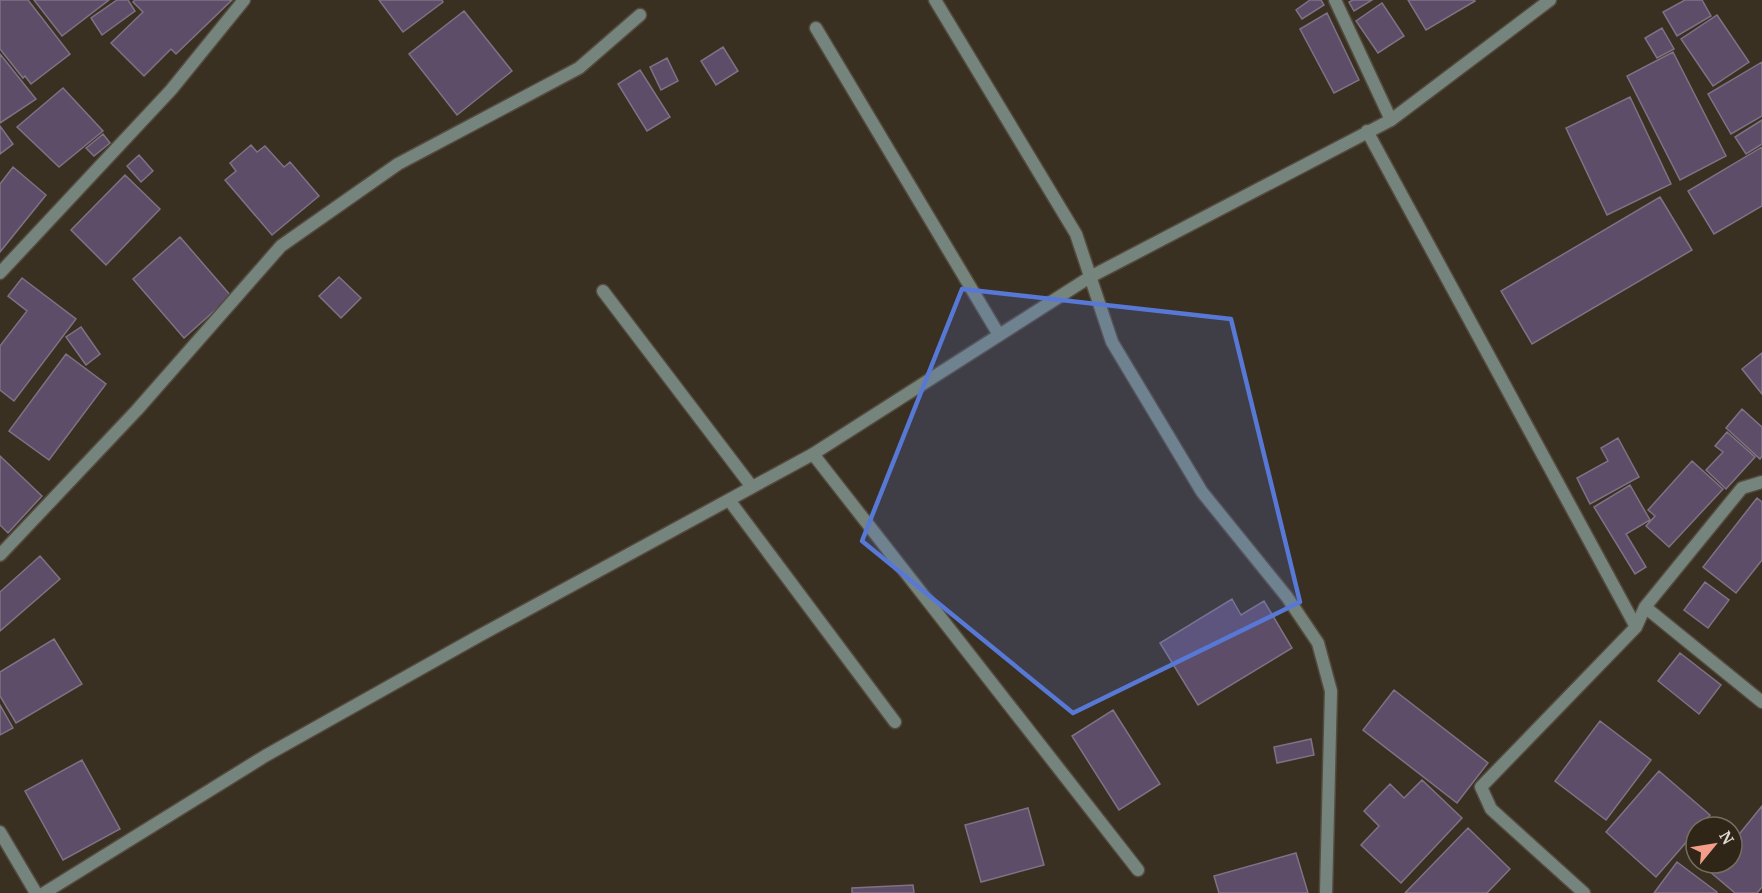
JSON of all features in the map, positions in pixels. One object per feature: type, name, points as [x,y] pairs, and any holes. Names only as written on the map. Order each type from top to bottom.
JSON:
[{"type":"street","points":[[0,273],[171,90],[244,0]]},
{"type":"street","points":[[934,0],[1076,234],[1112,342],[1202,492],[1287,597],[1318,643],[1331,691],[1326,893]]},
{"type":"street","points":[[1335,0],[1391,120]]},
{"type":"street","points":[[44,893],[265,756],[477,637],[813,454],[1090,277],[1391,120],[1550,0]]},
{"type":"street","points":[[0,555],[137,410],[281,246],[398,164],[579,68],[640,15]]},
{"type":"street","points":[[816,28],[999,335]]},
{"type":"street","points":[[1367,131],[1636,627]]},
{"type":"street","points":[[603,291],[752,488]]},
{"type":"street","points":[[813,454],[1138,870]]},
{"type":"street","points":[[1584,893],[1491,809],[1481,787],[1636,627],[1645,607],[1742,489],[1762,482]]},
{"type":"street","points":[[729,500],[895,722]]},
{"type":"street","points":[[1645,607],[1762,702]]},
{"type":"street","points":[[0,832],[36,893]]},
{"type":"highlighted area","points":[[962,289],[1231,319],[1300,602],[1073,713],[862,541]]},
{"type":"building","points":[[0,0],[28,0],[70,54],[31,84],[25,76],[23,78],[0,49]]},
{"type":"building","points":[[34,0],[109,0],[62,36]]},
{"type":"building","points":[[117,0],[128,0],[135,11],[102,35],[91,18]]},
{"type":"building","points":[[135,0],[232,0],[176,54],[171,49],[144,76],[111,43],[143,12],[133,2]]},
{"type":"building","points":[[379,0],[442,0],[443,2],[403,32]]},
{"type":"building","points":[[1310,0],[1321,0],[1324,5],[1302,19],[1296,10]]},
{"type":"building","points":[[1372,0],[1354,11],[1349,2]]},
{"type":"building","points":[[1408,0],[1474,0],[1475,1],[1426,30]]},
{"type":"building","points":[[1685,0],[1702,0],[1711,16],[1677,36],[1663,12]]},
{"type":"building","points":[[1382,3],[1404,36],[1378,53],[1356,21]]},
{"type":"building","points":[[464,11],[512,71],[457,115],[409,54]]},
{"type":"building","points":[[1327,13],[1359,80],[1334,93],[1300,29]]},
{"type":"building","points":[[1717,15],[1749,62],[1713,86],[1681,39]]},
{"type":"building","points":[[1662,28],[1674,49],[1657,58],[1645,38]]},
{"type":"building","points":[[723,47],[738,71],[716,85],[701,61]]},
{"type":"building","points":[[1673,52],[1726,156],[1680,180],[1627,76]]},
{"type":"building","points":[[0,54],[36,99],[0,123]]},
{"type":"building","points":[[667,58],[678,81],[661,90],[650,67]]},
{"type":"building","points":[[1762,62],[1762,116],[1731,134],[1708,94]]},
{"type":"building","points":[[640,70],[670,117],[647,131],[618,84]]},
{"type":"building","points":[[63,88],[103,131],[59,167],[17,127]]},
{"type":"building","points":[[1630,97],[1671,184],[1607,215],[1566,128]]},
{"type":"building","points":[[1762,120],[1762,144],[1746,154],[1735,137]]},
{"type":"building","points":[[0,126],[13,144],[0,154]]},
{"type":"building","points":[[103,134],[110,143],[94,156],[86,148]]},
{"type":"building","points":[[251,145],[257,152],[265,146],[284,167],[290,162],[319,196],[272,235],[225,180],[236,171],[230,163]]},
{"type":"building","points":[[1762,147],[1762,206],[1714,234],[1688,191]]},
{"type":"building","points":[[139,155],[153,171],[141,182],[127,166]]},
{"type":"building","points":[[13,167],[46,195],[0,252],[0,184]]},
{"type":"building","points":[[125,175],[160,209],[106,265],[71,230]]},
{"type":"building","points":[[1660,197],[1692,250],[1532,344],[1501,291]]},
{"type":"building","points":[[180,237],[231,296],[184,338],[133,279]]},
{"type":"building","points":[[339,277],[361,298],[341,318],[319,296]]},
{"type":"building","points":[[22,278],[76,319],[14,401],[0,390],[0,346],[27,311],[8,296]]},
{"type":"building","points":[[81,327],[100,354],[86,365],[66,337]]},
{"type":"building","points":[[1762,353],[1762,394],[1742,369]]},
{"type":"building","points":[[66,354],[106,384],[49,460],[9,431]]},
{"type":"building","points":[[1742,409],[1762,427],[1762,456],[1760,459],[1726,428]]},
{"type":"building","points":[[1727,432],[1755,457],[1726,489],[1706,470],[1723,452],[1715,446]]},
{"type":"building","points":[[1618,438],[1639,477],[1590,504],[1577,478],[1608,461],[1601,448]]},
{"type":"building","points":[[0,456],[42,496],[8,533],[0,525]]},
{"type":"building","points":[[1692,461],[1723,489],[1669,547],[1646,526],[1655,516],[1648,510]]},
{"type":"building","points":[[1630,485],[1650,520],[1626,534],[1646,567],[1635,574],[1594,507]]},
{"type":"building","points":[[1757,498],[1762,502],[1762,560],[1736,593],[1703,567]]},
{"type":"building","points":[[40,556],[60,579],[0,631],[0,592]]},
{"type":"building","points":[[1705,582],[1729,600],[1708,628],[1684,610]]},
{"type":"building","points":[[1232,599],[1241,615],[1264,601],[1292,648],[1198,705],[1160,643]]},
{"type":"building","points":[[54,639],[82,684],[16,723],[0,696],[0,672]]},
{"type":"building","points":[[1680,653],[1721,685],[1699,714],[1658,681]]},
{"type":"building","points":[[1394,690],[1488,763],[1457,803],[1363,730]]},
{"type":"building","points":[[0,705],[13,728],[0,735]]},
{"type":"building","points":[[1113,710],[1160,784],[1119,810],[1072,736]]},
{"type":"building","points":[[1600,721],[1651,760],[1606,820],[1555,781]]},
{"type":"building","points":[[1311,739],[1314,755],[1277,763],[1274,747]]},
{"type":"building","points":[[82,760],[120,829],[63,860],[25,791]]},
{"type":"building","points":[[1659,771],[1710,815],[1684,815],[1684,845],[1656,877],[1606,832]]},
{"type":"building","points":[[1422,780],[1462,818],[1401,883],[1361,845],[1379,826],[1364,811],[1390,784],[1404,798]]},
{"type":"building","points":[[1762,806],[1762,887],[1757,893],[1735,893],[1714,875],[1744,875],[1744,828]]},
{"type":"building","points":[[1028,808],[1044,865],[981,882],[965,825]]},
{"type":"building","points":[[1468,828],[1510,869],[1487,893],[1405,893]]},
{"type":"building","points":[[1296,853],[1308,893],[1219,893],[1214,876]]},
{"type":"building","points":[[1677,862],[1684,867],[1684,875],[1694,875],[1717,892],[1717,893],[1654,893]]},
{"type":"building","points":[[913,885],[914,893],[852,893],[852,888]]}]
